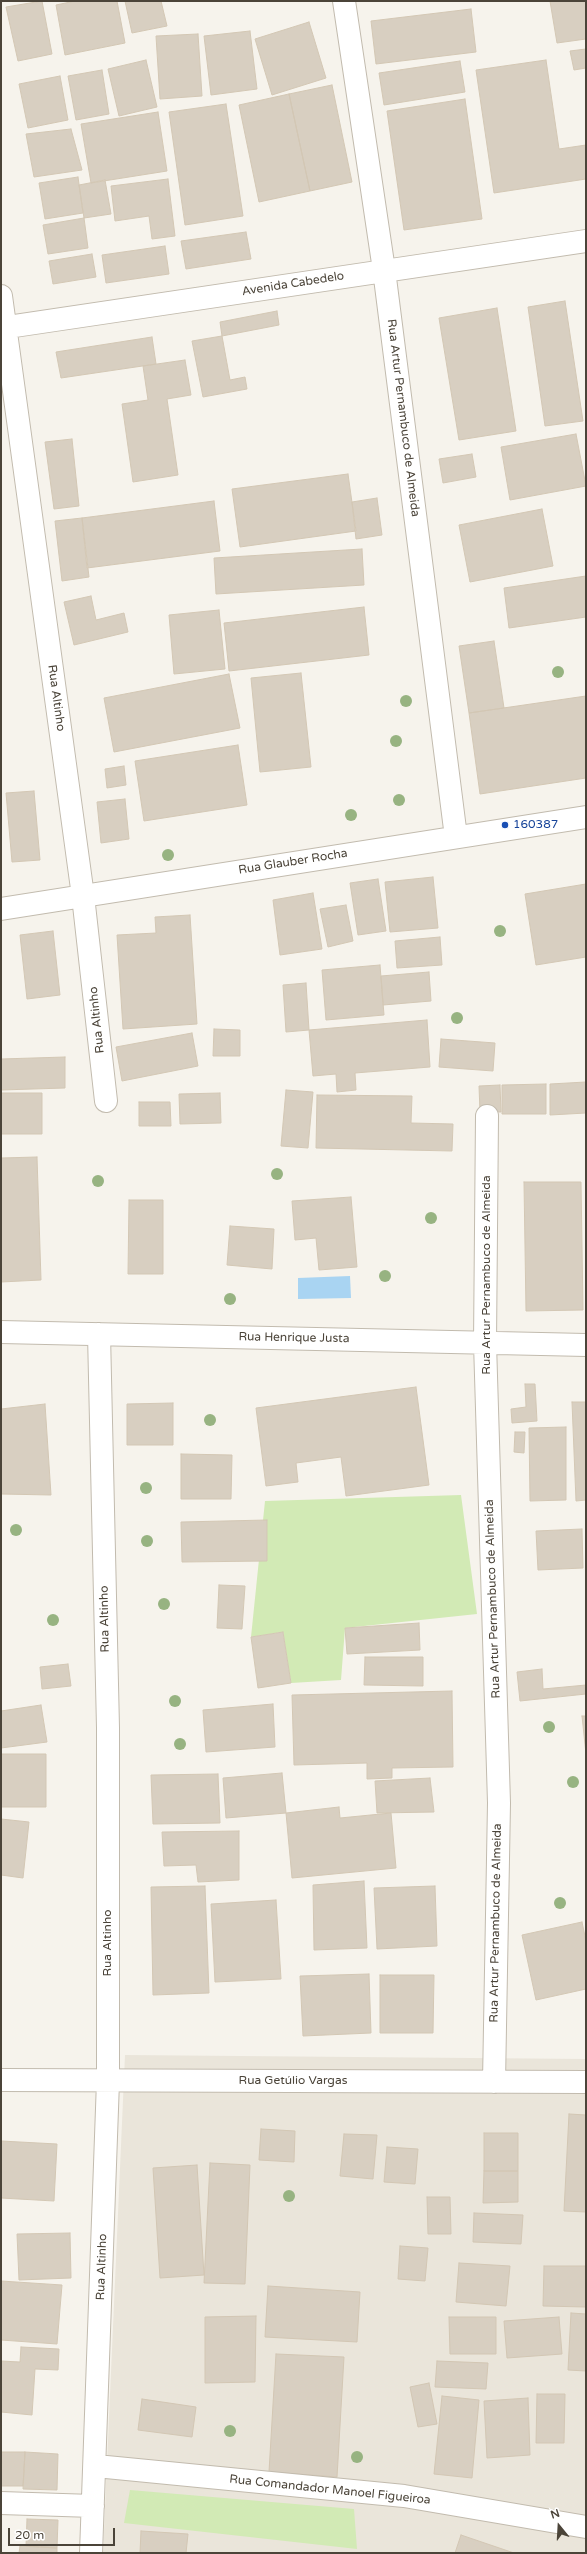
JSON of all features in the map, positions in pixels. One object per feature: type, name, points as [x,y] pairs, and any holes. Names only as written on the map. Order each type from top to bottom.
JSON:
[{"type":"street","name":"Rua Artur Pernambuco de Almeida","points":[[344,1],[384,270],[456,836]]},
{"type":"street","name":"Avenida Cabedelo","points":[[3,328],[586,241]]},
{"type":"street","name":"Rua Altinho","points":[[1,296],[3,328],[83,896],[106,1101]]},
{"type":"street","name":"Rua Glauber Rocha","points":[[1,909],[456,836],[586,817]]},
{"type":"street","name":"Rua Artur Pernambuco de Almeida","points":[[487,1116],[485,1343],[498,1803],[494,2082]]},
{"type":"street","name":"Rua Henrique Justa","points":[[1,1332],[586,1346]]},
{"type":"street","name":"Rua Altinho","points":[[91,2553],[96,2466],[108,2081],[108,1728],[99,1334]]},
{"type":"street","name":"Rua Getúlio Vargas","points":[[1,2080],[586,2082]]},
{"type":"street","name":"Rua Comandador Manoel Figueiroa","points":[[96,2466],[404,2496],[586,2527]]},
{"type":"street","points":[[1,2503],[93,2506]]},
{"type":"shaded area","points":[[125,2055],[586,2059],[586,2553],[103,2553]]},
{"type":"green space","points":[[461,1495],[477,1614],[345,1628],[341,1680],[291,1683],[283,1632],[251,1637],[265,1501]]},
{"type":"green space","points":[[130,2490],[354,2509],[357,2549],[124,2523]]},
{"type":"water","points":[[350,1276],[351,1298],[298,1299],[298,1278]]},
{"type":"building","points":[[42,1],[52,54],[18,61],[6,7]]},
{"type":"building","points":[[75,1],[117,1],[125,43],[65,55],[56,5]]},
{"type":"building","points":[[125,1],[161,1],[167,26],[132,33]]},
{"type":"building","points":[[550,1],[586,1],[586,39],[557,43]]},
{"type":"building","points":[[471,9],[476,52],[376,64],[371,21]]},
{"type":"building","points":[[309,22],[326,78],[272,95],[255,39]]},
{"type":"building","points":[[250,31],[257,89],[211,95],[204,36]]},
{"type":"building","points":[[198,34],[202,96],[160,99],[156,36]]},
{"type":"building","points":[[586,49],[586,68],[574,70],[570,51]]},
{"type":"building","points":[[146,60],[157,107],[119,116],[108,69]]},
{"type":"building","points":[[546,60],[559,149],[586,145],[586,179],[494,193],[476,70]]},
{"type":"building","points":[[460,61],[465,92],[384,105],[379,73]]},
{"type":"building","points":[[102,70],[109,114],[76,120],[68,76]]},
{"type":"building","points":[[60,76],[68,120],[28,128],[19,84]]},
{"type":"building","points":[[332,85],[352,182],[310,191],[289,94]]},
{"type":"building","points":[[289,94],[310,191],[259,202],[239,105]]},
{"type":"building","points":[[465,99],[482,219],[404,230],[387,111]]},
{"type":"building","points":[[226,104],[243,216],[185,225],[169,112]]},
{"type":"building","points":[[158,112],[167,171],[91,183],[81,124]]},
{"type":"building","points":[[71,129],[82,170],[34,177],[26,134]]},
{"type":"building","points":[[78,177],[83,213],[45,219],[39,183]]},
{"type":"building","points":[[168,179],[175,236],[152,239],[149,216],[115,221],[111,186]]},
{"type":"building","points":[[105,180],[111,214],[84,218],[79,185]]},
{"type":"building","points":[[84,218],[88,248],[48,254],[43,225]]},
{"type":"building","points":[[246,232],[251,259],[186,269],[181,241]]},
{"type":"building","points":[[165,246],[169,274],[106,283],[102,255]]},
{"type":"building","points":[[92,254],[96,277],[53,284],[49,261]]},
{"type":"building","points":[[565,301],[583,421],[545,426],[528,307]]},
{"type":"building","points":[[497,308],[516,431],[459,440],[439,318]]},
{"type":"building","points":[[277,311],[279,325],[222,336],[220,322]]},
{"type":"building","points":[[222,336],[230,380],[245,377],[247,389],[203,397],[192,341]]},
{"type":"building","points":[[152,337],[156,364],[61,378],[56,352]]},
{"type":"building","points":[[185,360],[191,395],[167,399],[178,475],[133,482],[122,404],[148,400],[143,366]]},
{"type":"building","points":[[576,434],[586,486],[510,500],[501,447]]},
{"type":"building","points":[[72,439],[79,506],[54,509],[45,442]]},
{"type":"building","points":[[472,454],[476,477],[443,483],[439,459]]},
{"type":"building","points":[[348,474],[356,531],[240,547],[232,489]]},
{"type":"building","points":[[377,498],[382,535],[356,539],[352,502]]},
{"type":"building","points":[[214,501],[220,551],[87,568],[82,518]]},
{"type":"building","points":[[542,509],[553,566],[470,582],[459,525]]},
{"type":"building","points":[[82,518],[89,577],[62,581],[55,521]]},
{"type":"building","points":[[362,549],[364,585],[216,594],[214,558]]},
{"type":"building","points":[[586,576],[586,617],[509,628],[504,588]]},
{"type":"building","points":[[91,596],[96,620],[124,613],[128,632],[74,645],[64,602]]},
{"type":"building","points":[[364,607],[369,655],[229,671],[224,623]]},
{"type":"building","points":[[219,610],[225,669],[174,674],[169,615]]},
{"type":"building","points":[[494,641],[504,708],[469,713],[459,646]]},
{"type":"building","points":[[301,673],[311,767],[260,772],[251,678]]},
{"type":"building","points":[[229,674],[240,728],[114,752],[104,698]]},
{"type":"building","points":[[586,696],[586,778],[480,794],[469,713]]},
{"type":"building","points":[[238,745],[247,805],[144,821],[135,761]]},
{"type":"building","points":[[124,766],[126,785],[107,788],[105,769]]},
{"type":"building","points":[[34,791],[40,860],[12,862],[6,793]]},
{"type":"building","points":[[125,799],[129,839],[101,843],[97,802]]},
{"type":"building","points":[[433,877],[438,928],[390,932],[385,882]]},
{"type":"building","points":[[378,879],[386,931],[358,935],[350,883]]},
{"type":"building","points":[[586,884],[586,957],[536,965],[525,894]]},
{"type":"building","points":[[313,893],[322,949],[280,955],[273,900]]},
{"type":"building","points":[[346,905],[353,941],[328,947],[320,909]]},
{"type":"building","points":[[190,915],[197,1024],[123,1029],[117,935],[156,933],[155,917]]},
{"type":"building","points":[[53,931],[60,995],[27,999],[20,935]]},
{"type":"building","points":[[440,937],[442,965],[397,968],[395,941]]},
{"type":"building","points":[[380,965],[384,1015],[326,1020],[322,970]]},
{"type":"building","points":[[429,972],[431,1001],[383,1005],[381,976]]},
{"type":"building","points":[[306,983],[309,1030],[286,1032],[283,985]]},
{"type":"building","points":[[427,1020],[430,1067],[355,1073],[356,1090],[337,1092],[336,1074],[313,1076],[309,1030]]},
{"type":"building","points":[[214,1029],[240,1030],[240,1056],[213,1056]]},
{"type":"building","points":[[192,1033],[198,1066],[122,1081],[116,1047]]},
{"type":"building","points":[[441,1039],[495,1043],[493,1071],[439,1067]]},
{"type":"building","points":[[65,1057],[65,1088],[1,1090],[1,1059]]},
{"type":"building","points":[[586,1082],[586,1113],[550,1115],[550,1084]]},
{"type":"building","points":[[546,1084],[546,1114],[502,1114],[502,1085]]},
{"type":"building","points":[[500,1085],[501,1112],[480,1112],[479,1086]]},
{"type":"building","points":[[286,1090],[313,1092],[308,1148],[281,1146]]},
{"type":"building","points":[[1,1093],[42,1093],[42,1134],[1,1134]]},
{"type":"building","points":[[220,1093],[221,1123],[180,1124],[179,1094]]},
{"type":"building","points":[[317,1095],[412,1096],[411,1123],[453,1124],[452,1151],[316,1148]]},
{"type":"building","points":[[139,1102],[170,1102],[171,1126],[139,1126]]},
{"type":"building","points":[[37,1157],[41,1280],[1,1282],[1,1158]]},
{"type":"building","points":[[524,1182],[581,1182],[583,1310],[526,1311]]},
{"type":"building","points":[[351,1197],[357,1267],[319,1270],[316,1238],[295,1240],[292,1201]]},
{"type":"building","points":[[129,1200],[163,1200],[163,1274],[128,1274]]},
{"type":"building","points":[[230,1226],[274,1229],[272,1269],[227,1265]]},
{"type":"building","points":[[525,1384],[535,1384],[537,1421],[512,1423],[511,1409],[526,1407]]},
{"type":"building","points":[[416,1387],[429,1485],[346,1496],[341,1457],[296,1463],[298,1482],[266,1486],[256,1408]]},
{"type":"building","points":[[572,1402],[586,1402],[586,1500],[576,1501]]},
{"type":"building","points":[[173,1403],[173,1445],[127,1445],[127,1404]]},
{"type":"building","points":[[45,1404],[51,1495],[1,1494],[1,1409]]},
{"type":"building","points":[[566,1427],[566,1500],[530,1501],[529,1428]]},
{"type":"building","points":[[515,1432],[525,1432],[524,1453],[514,1452]]},
{"type":"building","points":[[181,1454],[232,1455],[231,1499],[181,1499]]},
{"type":"building","points":[[267,1520],[267,1561],[182,1562],[181,1522]]},
{"type":"building","points":[[582,1529],[583,1568],[538,1570],[536,1531]]},
{"type":"building","points":[[219,1585],[245,1586],[242,1629],[217,1628]]},
{"type":"building","points":[[419,1623],[420,1650],[347,1654],[345,1628]]},
{"type":"building","points":[[283,1632],[291,1683],[258,1688],[251,1637]]},
{"type":"building","points":[[365,1657],[423,1657],[423,1686],[364,1685]]},
{"type":"building","points":[[68,1664],[71,1686],[42,1689],[40,1667]]},
{"type":"building","points":[[542,1669],[543,1689],[586,1685],[586,1694],[520,1701],[517,1672]]},
{"type":"building","points":[[452,1691],[453,1767],[392,1768],[392,1778],[367,1779],[367,1763],[294,1765],[292,1695]]},
{"type":"building","points":[[273,1704],[275,1747],[206,1752],[203,1710]]},
{"type":"building","points":[[41,1705],[47,1742],[1,1748],[1,1711]]},
{"type":"building","points":[[582,1716],[586,1716],[586,1754]]},
{"type":"building","points":[[1,1754],[46,1754],[46,1807],[1,1807]]},
{"type":"building","points":[[282,1773],[286,1813],[226,1818],[223,1778]]},
{"type":"building","points":[[218,1774],[220,1823],[153,1824],[151,1775]]},
{"type":"building","points":[[430,1778],[434,1812],[377,1813],[375,1781]]},
{"type":"building","points":[[339,1807],[340,1818],[391,1813],[396,1868],[292,1878],[286,1813]]},
{"type":"building","points":[[1,1819],[29,1822],[23,1878],[1,1875]]},
{"type":"building","points":[[239,1831],[239,1880],[198,1882],[196,1865],[164,1866],[162,1832]]},
{"type":"building","points":[[364,1881],[367,1948],[314,1950],[313,1885]]},
{"type":"building","points":[[205,1886],[209,1993],[153,1995],[151,1887]]},
{"type":"building","points":[[435,1886],[437,1946],[377,1949],[374,1888]]},
{"type":"building","points":[[276,1900],[281,1979],[215,1982],[211,1904]]},
{"type":"building","points":[[582,1922],[586,1941],[586,1989],[536,2000],[522,1935]]},
{"type":"building","points":[[369,1974],[371,2033],[303,2036],[300,1976]]},
{"type":"building","points":[[380,1975],[434,1975],[433,2033],[380,2033]]},
{"type":"building","points":[[569,2114],[586,2115],[586,2212],[564,2211]]},
{"type":"building","points":[[261,2129],[295,2131],[294,2162],[259,2160]]},
{"type":"building","points":[[484,2133],[518,2133],[518,2171],[484,2171]]},
{"type":"building","points":[[344,2134],[377,2135],[373,2179],[340,2176]]},
{"type":"building","points":[[1,2141],[57,2144],[54,2201],[1,2198]]},
{"type":"building","points":[[387,2147],[418,2149],[415,2184],[384,2182]]},
{"type":"building","points":[[210,2163],[250,2165],[245,2284],[204,2283]]},
{"type":"building","points":[[197,2165],[204,2275],[160,2278],[153,2168]]},
{"type":"building","points":[[484,2171],[518,2171],[518,2202],[483,2203]]},
{"type":"building","points":[[427,2197],[450,2197],[451,2234],[428,2234]]},
{"type":"building","points":[[474,2213],[523,2215],[521,2244],[473,2242]]},
{"type":"building","points":[[70,2233],[71,2278],[19,2280],[17,2234]]},
{"type":"building","points":[[400,2246],[428,2248],[425,2281],[398,2279]]},
{"type":"building","points":[[459,2263],[510,2266],[506,2306],[456,2302]]},
{"type":"building","points":[[544,2266],[586,2266],[586,2307],[543,2306]]},
{"type":"building","points":[[1,2281],[62,2285],[57,2344],[1,2340]]},
{"type":"building","points":[[268,2286],[360,2292],[357,2342],[265,2337]]},
{"type":"building","points":[[571,2313],[586,2314],[586,2371],[568,2370]]},
{"type":"building","points":[[256,2316],[255,2382],[205,2383],[205,2317]]},
{"type":"building","points":[[449,2317],[496,2317],[496,2354],[450,2354]]},
{"type":"building","points":[[559,2317],[562,2354],[507,2358],[504,2321]]},
{"type":"building","points":[[21,2347],[59,2349],[58,2370],[35,2369],[32,2415],[1,2412],[1,2361],[20,2362]]},
{"type":"building","points":[[276,2354],[344,2357],[337,2477],[269,2472]]},
{"type":"building","points":[[437,2361],[488,2363],[486,2389],[435,2387]]},
{"type":"building","points":[[429,2383],[437,2424],[418,2427],[410,2387]]},
{"type":"building","points":[[537,2394],[565,2394],[564,2443],[536,2443]]},
{"type":"building","points":[[442,2396],[479,2400],[472,2478],[434,2474]]},
{"type":"building","points":[[528,2398],[530,2455],[487,2458],[484,2401]]},
{"type":"building","points":[[142,2399],[196,2407],[192,2437],[138,2430]]},
{"type":"building","points":[[1,2452],[25,2452],[23,2486],[1,2486]]},
{"type":"building","points":[[25,2452],[58,2454],[57,2490],[23,2489]]},
{"type":"building","points":[[27,2519],[58,2520],[57,2548],[26,2546]]},
{"type":"building","points":[[141,2531],[188,2534],[186,2553],[140,2553]]},
{"type":"building","points":[[461,2535],[514,2553],[455,2553]]},
{"type":"building","points":[[20,2546],[57,2548],[57,2553],[19,2553]]},
{"type":"place","name":"160387","points":[[505,825]]}]
